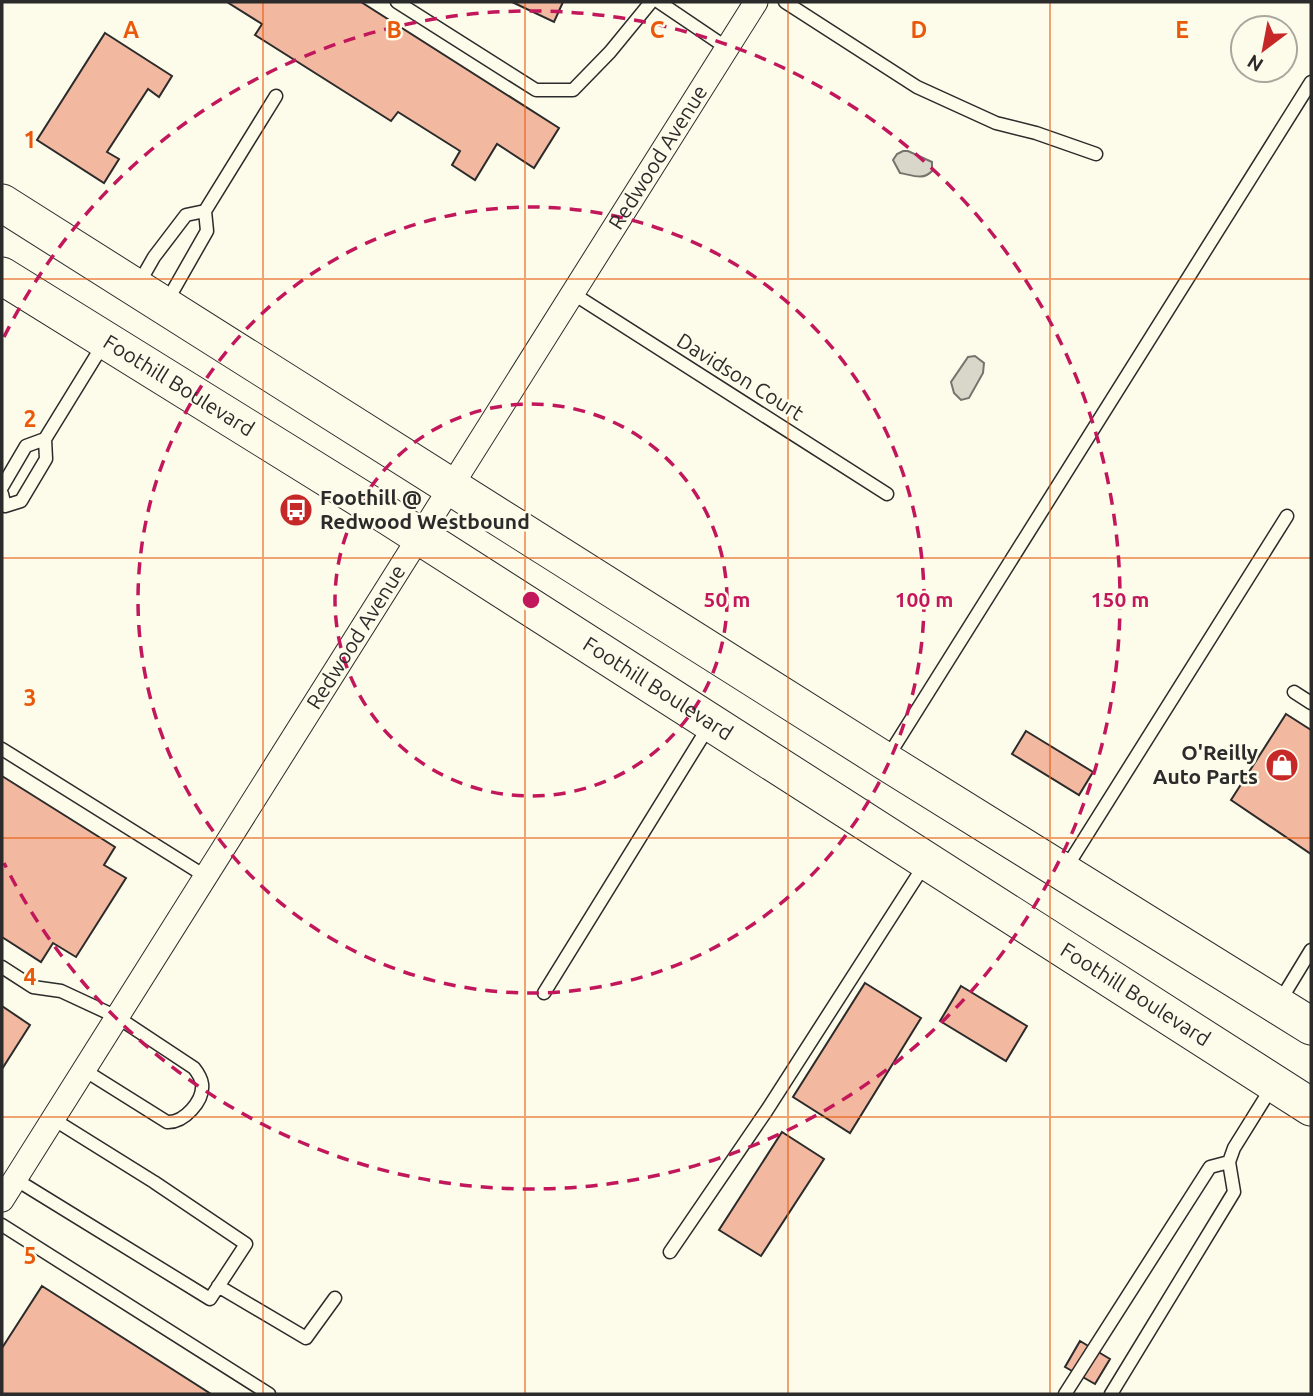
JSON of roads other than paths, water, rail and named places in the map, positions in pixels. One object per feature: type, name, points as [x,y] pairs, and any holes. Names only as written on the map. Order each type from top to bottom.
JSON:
[{"type":"main road","points":[[2,203],[885,761],[1311,1026]]},
{"type":"main road","name":"Foothill Boulevard","points":[[2,276],[419,536],[1311,1107]]},
{"type":"street","name":"Redwood Avenue","points":[[2,1200],[756,2]]},
{"type":"lane","points":[[397,2],[536,90],[573,90],[610,52],[651,2]]},
{"type":"lane","points":[[659,2],[727,48]]},
{"type":"lane","points":[[785,2],[917,88],[996,123],[1036,133],[1096,154]]},
{"type":"lane","points":[[885,761],[1311,82]]},
{"type":"lane","points":[[150,297],[207,232],[205,211],[276,96]]},
{"type":"lane","points":[[150,297],[154,257],[186,215],[205,211]]},
{"type":"lane","name":"Davidson Court","points":[[572,293],[887,494]]},
{"type":"lane","points":[[3,503],[21,501],[46,459],[45,439],[106,340]]},
{"type":"lane","points":[[2,487],[26,446],[45,439]]},
{"type":"lane","points":[[1064,872],[1287,516]]},
{"type":"lane","points":[[1294,692],[1311,703]]},
{"type":"lane","points":[[544,993],[711,723]]},
{"type":"lane","points":[[2,749],[205,876]]},
{"type":"lane","points":[[670,1252],[767,1110],[927,861]]},
{"type":"lane","points":[[1278,1004],[1311,950]]},
{"type":"lane","points":[[2,967],[33,987],[61,991],[117,1017],[194,1068],[203,1087],[199,1098],[184,1118],[177,1123],[167,1122],[84,1070]]},
{"type":"lane","points":[[1111,1394],[1234,1192],[1229,1162],[1234,1148],[1274,1084]]},
{"type":"lane","points":[[15,1179],[210,1299],[246,1244],[53,1119]]},
{"type":"lane","points":[[1065,1394],[1210,1167],[1229,1162]]},
{"type":"lane","points":[[2,1225],[269,1394]]},
{"type":"lane","points":[[218,1286],[306,1338],[335,1298]]},
{"type":"place","name":"Foothill @ Redwood Westbound","points":[[296,510]]},
{"type":"place","name":"O'Reilly Auto Parts","points":[[1282,765]]}]
